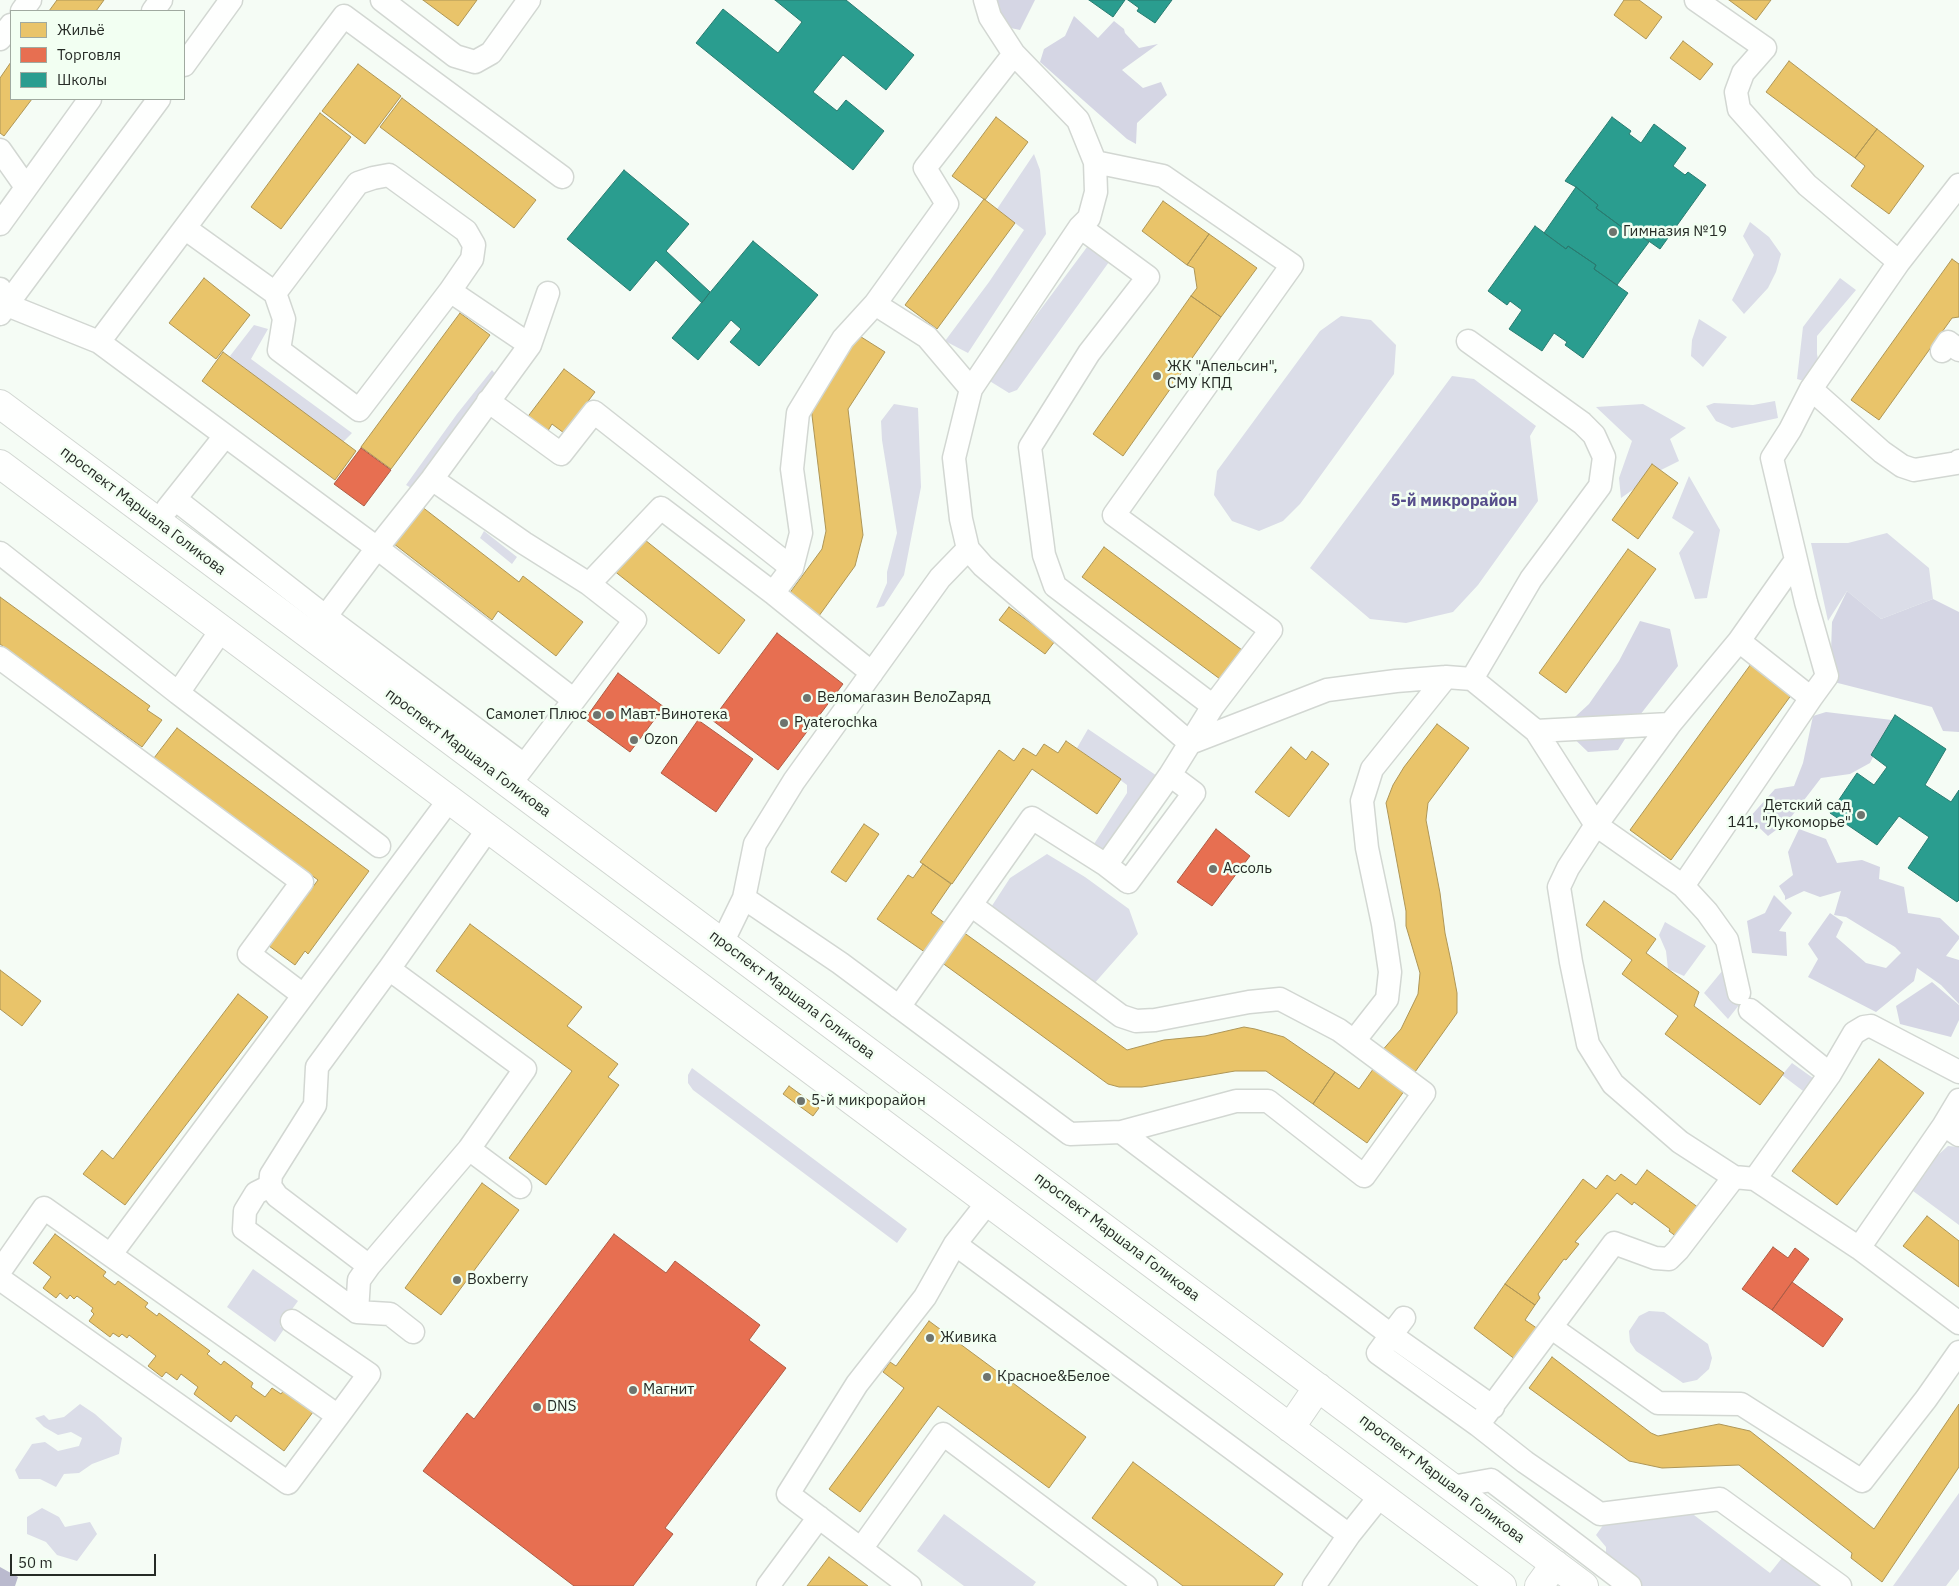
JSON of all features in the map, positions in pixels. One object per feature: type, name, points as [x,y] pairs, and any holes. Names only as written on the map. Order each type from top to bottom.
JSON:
[{"type":"main road","name":"проспект Маршала Голикова","points":[[3,414],[157,521],[319,626],[517,775],[722,942],[1584,1586]]},
{"type":"main road","points":[[0,464],[1502,1586]]},
{"type":"main road","points":[[1290,1428],[1318,1387]]},
{"type":"main road","points":[[1540,1586],[1555,1564]]},
{"type":"street","points":[[185,64],[231,0]]},
{"type":"street","points":[[382,0],[455,56],[475,62],[491,52],[529,0]]},
{"type":"street","points":[[985,0],[990,17],[1014,54],[1078,120],[1095,162],[1096,192],[1089,218],[1080,227],[971,388],[954,458],[961,519],[968,549],[983,566],[1190,743]]},
{"type":"street","points":[[1696,0],[1765,48],[1743,73],[1736,92],[1739,109],[1807,185],[1899,262]]},
{"type":"street","points":[[99,342],[186,229],[348,8],[562,177]]},
{"type":"street","points":[[0,39],[10,26]]},
{"type":"street","points":[[773,593],[792,568],[801,533],[792,469],[798,413],[843,339],[875,304],[947,204],[925,168],[1014,54]]},
{"type":"street","points":[[0,224],[89,100]]},
{"type":"street","points":[[158,100],[2,303],[99,342],[377,548],[574,700]]},
{"type":"street","points":[[0,150],[26,188]]},
{"type":"street","points":[[1095,162],[1163,176],[1292,265],[1114,515],[1271,630],[1213,706],[1170,775],[1106,865]]},
{"type":"street","points":[[186,229],[275,293],[284,319],[279,350],[359,410],[450,291],[472,259],[474,245],[466,231],[389,175],[373,178],[358,184],[275,293]]},
{"type":"street","points":[[1683,886],[1827,676],[1796,560],[1772,458],[1790,430],[1811,389],[1899,262],[1959,185]]},
{"type":"street","points":[[1080,227],[1148,277],[1088,354],[1030,447],[1044,555],[1055,586],[1213,706]]},
{"type":"street","points":[[450,291],[530,345]]},
{"type":"street","points":[[175,499],[319,626],[377,548],[432,479],[530,345],[548,294]]},
{"type":"street","points":[[875,304],[927,337],[971,388]]},
{"type":"street","points":[[1468,341],[1582,423],[1594,435],[1604,457],[1600,486],[1531,579],[1472,679]]},
{"type":"street","points":[[1811,389],[1882,452],[1902,466],[1914,470],[1957,463],[1959,460]]},
{"type":"street","points":[[488,401],[561,454],[594,412],[792,568]]},
{"type":"street","points":[[157,521],[225,436]]},
{"type":"street","points":[[432,479],[524,543],[589,584],[635,620],[517,775]]},
{"type":"street","points":[[589,584],[661,508],[773,593],[872,673]]},
{"type":"street","points":[[722,942],[744,898],[755,844],[794,781],[940,578],[968,549]]},
{"type":"street","points":[[0,553],[178,693],[379,846]]},
{"type":"street","points":[[1796,560],[1739,641],[1670,724],[1596,825],[1568,868],[1559,887],[1568,946],[1588,1044],[1613,1084],[1680,1142],[1745,1178],[1859,1248],[1959,1323]]},
{"type":"street","points":[[178,693],[222,629]]},
{"type":"street","points":[[1739,641],[1811,698]]},
{"type":"street","points":[[0,658],[302,882],[249,954],[303,995]]},
{"type":"street","points":[[1190,743],[1327,690],[1446,677],[1472,679],[1536,731],[1596,825],[1683,886],[1707,912],[1727,940],[1745,1002],[1830,1074]]},
{"type":"street","points":[[1354,1040],[1387,999],[1390,972],[1383,924],[1367,848],[1362,801],[1372,769],[1446,677]]},
{"type":"street","points":[[1536,731],[1670,724]]},
{"type":"street","points":[[900,1007],[1032,818],[1106,865],[1128,882],[1194,793],[1170,775]]},
{"type":"street","points":[[111,1254],[449,800]]},
{"type":"street","points":[[369,1266],[277,1196],[270,1186],[271,1175],[315,1105],[317,1067],[488,829]]},
{"type":"street","points":[[744,898],[834,959],[1070,1134],[1120,1132],[1236,1101],[1268,1101],[1364,1176],[1424,1094],[1339,1030],[1280,999],[1249,1002],[1155,1020],[1136,1021],[1121,1016],[971,905]]},
{"type":"street","points":[[357,1312],[359,1280],[469,1149],[525,1069],[389,969]]},
{"type":"street","points":[[1478,1425],[1614,1243],[1655,1258],[1669,1259],[1745,1178],[1830,1074],[1854,1033],[1864,1026],[1871,1026],[1959,1072]]},
{"type":"street","points":[[1859,1248],[1952,1130],[1959,1100]]},
{"type":"street","points":[[1120,1132],[1398,1326],[1493,1407]]},
{"type":"street","points":[[469,1149],[520,1187]]},
{"type":"street","points":[[270,1186],[256,1193],[245,1211],[244,1229],[357,1312],[390,1314],[413,1332]]},
{"type":"street","points":[[910,1586],[788,1494],[857,1384],[925,1297],[955,1244],[988,1202]]},
{"type":"street","points":[[0,1271],[44,1208],[338,1416]]},
{"type":"street","points":[[955,1244],[1349,1535]]},
{"type":"street","points":[[0,1279],[288,1483],[369,1374],[292,1322]]},
{"type":"street","points":[[1398,1326],[1378,1353],[1478,1425],[1525,1462],[1600,1514],[1720,1499],[1840,1586]]},
{"type":"street","points":[[1552,1328],[1658,1403],[1741,1404],[1862,1481],[1926,1399],[1959,1352]]},
{"type":"street","points":[[860,1549],[943,1434],[1146,1586]]},
{"type":"street","points":[[1452,1487],[1491,1480],[1630,1586]]},
{"type":"street","points":[[1314,1586],[1349,1535],[1381,1496]]},
{"type":"street","points":[[1562,1534],[1585,1504]]},
{"type":"street","points":[[768,1586],[819,1517]]},
{"type":"shaded area","points":[[995,0],[1035,0],[1020,30],[992,24]]},
{"type":"shaded area","points":[[1074,16],[1098,38],[1114,21],[1124,29],[1125,33],[1139,48],[1158,44],[1122,70],[1143,88],[1161,82],[1167,95],[1137,123],[1136,144],[1127,139],[1040,62],[1044,49],[1065,36]]},
{"type":"shaded area","points":[[1034,154],[1040,170],[1046,234],[968,353],[945,341],[989,282],[1024,230],[997,209]]},
{"type":"shaded area","points":[[1750,222],[1769,237],[1781,254],[1776,272],[1768,288],[1744,314],[1732,300],[1754,255],[1743,236]]},
{"type":"shaded area","points":[[1093,239],[1114,255],[1017,390],[1009,393],[988,380]]},
{"type":"shaded area","points":[[1840,278],[1856,290],[1817,336],[1817,354],[1820,369],[1811,383],[1797,379],[1803,327]]},
{"type":"shaded area","points":[[1341,316],[1371,320],[1396,345],[1394,374],[1300,504],[1283,521],[1259,531],[1232,521],[1214,495],[1217,471],[1320,331]]},
{"type":"shaded area","points":[[1699,319],[1727,337],[1703,367],[1691,356],[1692,340]]},
{"type":"shaded area","points":[[254,325],[268,329],[251,359],[352,433],[343,442],[232,359],[230,356]]},
{"type":"shaded area","points":[[492,370],[501,381],[413,489],[406,485],[457,414]]},
{"type":"shaded area","points":[[1452,376],[1474,379],[1536,426],[1530,436],[1538,501],[1478,585],[1453,612],[1406,623],[1370,619],[1310,568]]},
{"type":"shaded area","points":[[1775,401],[1778,418],[1732,428],[1716,421],[1706,406],[1714,403],[1753,405]]},
{"type":"shaded area","points":[[894,404],[918,408],[921,487],[904,575],[884,606],[876,608],[887,583],[887,572],[897,533],[882,440],[881,421]]},
{"type":"shaded area","points":[[1643,404],[1686,428],[1670,439],[1679,461],[1661,470],[1621,498],[1619,478],[1632,441],[1596,407]]},
{"type":"shaded area","points":[[1689,476],[1720,530],[1707,598],[1695,599],[1679,553],[1694,532],[1672,518]]},
{"type":"shaded area","points":[[484,531],[517,557],[512,564],[480,538]]},
{"type":"shaded area","points":[[1887,533],[1929,568],[1933,599],[1881,619],[1847,591],[1828,621],[1811,543],[1848,543]]},
{"type":"shaded area","points":[[1847,591],[1881,619],[1933,599],[1959,612],[1959,732],[1943,731],[1932,707],[1830,681],[1832,622]]},
{"type":"shaded area","points":[[1640,621],[1670,629],[1678,666],[1640,715],[1618,750],[1588,752],[1563,728],[1589,704],[1619,661]]},
{"type":"shaded area","points":[[1826,712],[1892,720],[1870,763],[1850,774],[1821,778],[1788,821],[1768,836],[1749,818],[1775,789],[1794,786],[1803,763],[1813,716]]},
{"type":"shaded area","points":[[1088,729],[1163,780],[1111,855],[1094,844],[1127,793],[1127,785],[1077,748]]},
{"type":"shaded area","points":[[1799,829],[1826,839],[1837,863],[1862,860],[1880,867],[1879,879],[1904,887],[1908,913],[1940,918],[1959,936],[1959,939],[1946,956],[1959,960],[1959,1004],[1941,985],[1917,968],[1914,981],[1876,1012],[1808,977],[1818,959],[1808,944],[1830,913],[1843,922],[1836,937],[1866,963],[1886,968],[1901,953],[1895,947],[1846,917],[1834,915],[1841,891],[1820,897],[1804,891],[1785,900],[1785,896],[1779,886],[1793,875],[1788,852]]},
{"type":"shaded area","points":[[1047,854],[1085,877],[1129,909],[1138,934],[1085,994],[986,915],[1010,878]]},
{"type":"shaded area","points":[[1774,895],[1792,913],[1779,931],[1786,932],[1787,956],[1752,953],[1747,921],[1765,913]]},
{"type":"shaded area","points":[[1665,922],[1706,946],[1684,976],[1668,969],[1666,951],[1659,935]]},
{"type":"shaded area","points":[[1727,965],[1739,1005],[1728,1019],[1704,993]]},
{"type":"shaded area","points":[[1932,982],[1959,1005],[1959,1020],[1951,1037],[1900,1024],[1896,1006]]},
{"type":"shaded area","points":[[1792,1063],[1813,1078],[1815,1087],[1807,1094],[1782,1075]]},
{"type":"shaded area","points":[[692,1068],[907,1229],[897,1243],[693,1090],[688,1083],[688,1075]]},
{"type":"shaded area","points":[[1948,1146],[1959,1147],[1959,1225],[1913,1191],[1938,1155]]},
{"type":"shaded area","points":[[253,1269],[298,1301],[280,1326],[284,1329],[275,1342],[227,1307]]},
{"type":"shaded area","points":[[1649,1311],[1664,1312],[1708,1344],[1712,1358],[1709,1369],[1697,1380],[1683,1383],[1636,1351],[1630,1342],[1629,1331],[1639,1316]]},
{"type":"shaded area","points":[[80,1404],[95,1414],[122,1438],[119,1454],[92,1464],[79,1473],[64,1474],[56,1487],[40,1479],[19,1479],[15,1470],[32,1444],[45,1442],[58,1451],[79,1446],[82,1438],[71,1432],[58,1435],[44,1427],[35,1418],[44,1415],[49,1420],[64,1417]]},
{"type":"shaded area","points":[[1959,1493],[1959,1569],[1946,1586],[1893,1586]]},
{"type":"shaded area","points":[[42,1508],[59,1517],[65,1527],[90,1522],[97,1534],[77,1561],[57,1555],[46,1542],[27,1534],[27,1517]]},
{"type":"shaded area","points":[[944,1514],[1036,1582],[1033,1586],[964,1586],[917,1551]]},
{"type":"shaded area","points":[[1694,1515],[1770,1573],[1782,1558],[1821,1586],[1640,1586],[1606,1561],[1606,1547],[1596,1535],[1609,1517]]},
{"type":"water","points":[[0,1567],[18,1577],[15,1586],[0,1586]]},
{"type":"building: Жильё","points":[[57,0],[104,0],[97,10],[50,10]]},
{"type":"building: Жильё","points":[[423,0],[477,0],[458,26]]},
{"type":"building: Жильё","points":[[1624,0],[1639,0],[1662,17],[1646,39],[1614,15]]},
{"type":"building: Жильё","points":[[1729,0],[1771,0],[1756,20]]},
{"type":"building: Жильё","points":[[1683,41],[1713,64],[1700,80],[1670,58]]},
{"type":"building: Жильё","points":[[1789,61],[1877,129],[1855,158],[1766,92]]},
{"type":"building: Жильё","points":[[10,63],[10,100],[31,100],[4,136],[0,133],[0,78]]},
{"type":"building: Жильё","points":[[358,64],[401,96],[365,144],[322,111]]},
{"type":"building: Жильё","points":[[402,98],[536,200],[514,228],[380,127]]},
{"type":"building: Жильё","points":[[320,113],[351,137],[281,229],[251,207]]},
{"type":"building: Жильё","points":[[996,117],[1028,142],[985,200],[952,176]]},
{"type":"building: Жильё","points":[[1877,129],[1924,166],[1889,214],[1851,186],[1865,166],[1855,158]]},
{"type":"building: Жильё","points":[[984,199],[1015,223],[937,329],[905,305]]},
{"type":"building: Жильё","points":[[1163,201],[1209,234],[1187,265],[1142,231]]},
{"type":"building: Жильё","name":"ЖК \"Апельсин\", СМУ КПД","points":[[1209,234],[1257,268],[1221,317],[1191,296],[1197,288],[1194,268],[1187,265]]},
{"type":"building: Жильё","points":[[1952,259],[1959,264],[1959,317],[1952,318],[1879,420],[1851,400]]},
{"type":"building: Жильё","points":[[204,278],[250,315],[216,359],[169,323]]},
{"type":"building: Жильё","name":"ЖК \"Апельсин\", СМУ КПД","points":[[1191,296],[1221,317],[1123,456],[1093,434]]},
{"type":"building: Жильё","points":[[460,313],[490,335],[391,469],[361,447]]},
{"type":"building: Жильё","points":[[858,335],[885,352],[848,409],[863,535],[855,566],[816,620],[786,598],[822,549],[826,531],[811,407]]},
{"type":"building: Жильё","points":[[223,352],[356,451],[335,480],[202,381]]},
{"type":"building: Жильё","points":[[564,369],[595,392],[564,433],[552,424],[546,434],[526,419]]},
{"type":"building: Жильё","points":[[1652,464],[1678,483],[1638,539],[1612,520]]},
{"type":"building: Жильё","points":[[417,503],[519,582],[523,576],[583,622],[556,656],[498,611],[492,620],[389,540]]},
{"type":"building: Жильё","points":[[640,536],[745,620],[719,654],[613,570]]},
{"type":"building: Жильё","points":[[1104,547],[1242,650],[1220,679],[1082,577]]},
{"type":"building: Жильё","points":[[1628,549],[1656,569],[1566,693],[1539,673]]},
{"type":"building: Жильё","points":[[0,597],[150,706],[147,710],[162,720],[142,747],[0,644]]},
{"type":"building: Жильё","points":[[1009,607],[1055,641],[1045,654],[999,620]]},
{"type":"building: Жильё","points":[[1751,664],[1792,694],[1671,860],[1630,830]]},
{"type":"building: Жильё","points":[[1437,724],[1469,748],[1428,803],[1426,820],[1457,993],[1457,1013],[1410,1079],[1380,1053],[1401,1029],[1418,994],[1420,973],[1406,926],[1406,911],[1386,803],[1393,785],[1404,767]]},
{"type":"building: Жильё","points":[[177,728],[369,871],[308,954],[305,951],[295,965],[269,946],[318,880],[154,758]]},
{"type":"building: Жильё","points":[[1066,741],[1121,779],[1097,814],[1032,769],[952,884],[920,862],[999,750],[1014,761],[1023,748],[1036,756],[1044,744],[1058,753]]},
{"type":"building: Жильё","points":[[1291,747],[1306,760],[1312,751],[1329,764],[1289,817],[1255,792]]},
{"type":"building: Жильё","points":[[864,824],[879,834],[846,882],[831,872]]},
{"type":"building: Жильё","points":[[923,864],[951,884],[931,913],[949,926],[929,955],[877,919],[908,875],[913,878]]},
{"type":"building: Жильё","points":[[1604,901],[1656,939],[1646,953],[1699,992],[1694,1006],[1784,1073],[1760,1105],[1665,1034],[1678,1016],[1622,974],[1632,960],[1586,925]]},
{"type":"building: Жильё","points":[[470,924],[582,1007],[567,1026],[618,1064],[608,1077],[619,1085],[546,1185],[509,1158],[572,1071],[436,971]]},
{"type":"building: Жильё","points":[[963,932],[1127,1050],[1164,1040],[1205,1036],[1244,1027],[1284,1037],[1335,1072],[1313,1104],[1266,1071],[1235,1071],[1142,1087],[1119,1087],[1108,1084],[941,962]]},
{"type":"building: Жильё","points":[[0,970],[41,1001],[22,1026],[0,1009]]},
{"type":"building: Жильё","points":[[238,994],[268,1017],[125,1205],[83,1174],[102,1150],[113,1159]]},
{"type":"building: Жильё","points":[[1879,1059],[1924,1093],[1837,1205],[1792,1171]]},
{"type":"building: Жильё","points":[[1376,1065],[1407,1087],[1367,1143],[1313,1104],[1335,1072],[1359,1089]]},
{"type":"building: Жильё","name":"5-й микрорайон","points":[[789,1086],[819,1108],[813,1116],[783,1094]]},
{"type":"building: Жильё","points":[[1647,1170],[1699,1208],[1677,1237],[1669,1231],[1670,1229],[1634,1202],[1632,1205],[1617,1193],[1575,1242],[1579,1244],[1566,1260],[1564,1259],[1538,1294],[1540,1298],[1535,1305],[1505,1284],[1583,1179],[1596,1189],[1607,1175],[1615,1181],[1621,1174],[1636,1185]]},
{"type":"building: Жильё","points":[[482,1183],[519,1210],[441,1315],[405,1288]]},
{"type":"building: Жильё","points":[[1927,1216],[1959,1241],[1959,1287],[1903,1246]]},
{"type":"building: Жильё","points":[[55,1234],[106,1272],[103,1276],[115,1285],[118,1281],[148,1303],[145,1307],[157,1316],[159,1313],[210,1351],[207,1354],[221,1365],[224,1361],[253,1383],[251,1387],[265,1397],[272,1388],[281,1394],[287,1386],[316,1408],[284,1451],[236,1415],[231,1422],[194,1394],[198,1387],[181,1374],[177,1380],[166,1372],[162,1377],[148,1366],[156,1356],[129,1335],[127,1338],[122,1334],[119,1337],[113,1333],[110,1337],[89,1321],[94,1314],[91,1311],[93,1308],[77,1296],[74,1299],[70,1295],[67,1299],[60,1293],[56,1298],[43,1288],[51,1277],[33,1263]]},
{"type":"building: Жильё","points":[[1505,1284],[1535,1305],[1525,1320],[1538,1329],[1516,1360],[1474,1328]]},
{"type":"building: Жильё","points":[[929,1321],[1086,1437],[1049,1488],[938,1406],[860,1512],[829,1489],[904,1388],[883,1372],[890,1362],[896,1366]]},
{"type":"building: Жильё","points":[[1552,1357],[1651,1433],[1658,1436],[1719,1424],[1750,1431],[1874,1529],[1959,1404],[1959,1467],[1882,1582],[1851,1558],[1852,1553],[1739,1465],[1662,1468],[1629,1461],[1529,1388]]},
{"type":"building: Жильё","points":[[1133,1462],[1283,1574],[1274,1586],[1183,1586],[1092,1518]]},
{"type":"building: Жильё","points":[[829,1557],[868,1586],[807,1586]]},
{"type":"building: Торговля","points":[[361,448],[391,470],[364,506],[334,484]]},
{"type":"building: Торговля","points":[[777,633],[843,684],[778,770],[712,720]]},
{"type":"building: Торговля","points":[[618,673],[664,707],[630,752],[585,719]]},
{"type":"building: Торговля","points":[[698,720],[753,759],[716,812],[661,773]]},
{"type":"building: Торговля","name":"Ассоль","points":[[1216,829],[1250,856],[1212,906],[1177,882]]},
{"type":"building: Торговля","name":"Магнит","points":[[614,1234],[666,1273],[675,1261],[760,1325],[749,1340],[786,1368],[665,1528],[673,1534],[633,1586],[574,1586],[423,1471],[467,1413],[474,1419]]},
{"type":"building: Торговля","points":[[1773,1247],[1788,1258],[1795,1248],[1809,1259],[1772,1310],[1742,1289]]},
{"type":"building: Торговля","points":[[1792,1282],[1843,1319],[1823,1347],[1772,1310]]},
{"type":"building: Школы","points":[[775,0],[846,0],[914,55],[886,90],[843,55],[813,92],[837,111],[846,100],[884,131],[853,170],[696,43],[723,9],[778,53],[802,22]]},
{"type":"building: Школы","points":[[1089,0],[1125,0],[1113,17]]},
{"type":"building: Школы","points":[[1128,0],[1172,0],[1155,23],[1137,11],[1139,8]]},
{"type":"building: Школы","points":[[1612,117],[1631,131],[1629,134],[1641,143],[1654,124],[1686,148],[1673,166],[1685,175],[1688,172],[1706,185],[1660,249],[1626,225],[1623,228],[1596,208],[1598,205],[1576,187],[1565,181]]},
{"type":"building: Школы","points":[[624,170],[689,224],[666,251],[710,292],[702,303],[656,260],[630,291],[567,239]]},
{"type":"building: Школы","points":[[1576,187],[1598,205],[1596,208],[1623,228],[1626,225],[1649,242],[1617,285],[1594,269],[1596,265],[1568,246],[1566,249],[1544,233]]},
{"type":"building: Школы","points":[[1535,226],[1566,249],[1568,246],[1596,265],[1594,269],[1628,293],[1583,358],[1565,345],[1567,342],[1554,333],[1542,351],[1509,329],[1522,310],[1510,301],[1507,305],[1488,291]]},
{"type":"building: Школы","points":[[753,241],[818,295],[759,366],[730,342],[741,329],[731,320],[698,360],[672,338]]},
{"type":"building: Школы","points":[[1895,715],[1946,749],[1925,785],[1951,802],[1959,790],[1959,900],[1957,902],[1908,868],[1929,837],[1899,816],[1877,845],[1830,813],[1857,773],[1874,785],[1887,767],[1871,755]]},
{"type":"place","name":"Гимназия №19","points":[[1613,232]]},
{"type":"place","name":"ЖК \"Апельсин\", СМУ КПД","points":[[1157,376]]},
{"type":"place","name":"Веломагазин ВелоZаряд","points":[[807,698]]},
{"type":"place","name":"Самолет Плюс","points":[[597,715]]},
{"type":"place","name":"Мавт-Винотека","points":[[610,715]]},
{"type":"place","name":"Pyaterochka","points":[[784,723]]},
{"type":"place","name":"Ozon","points":[[634,740]]},
{"type":"place","name":"Детский сад 141, \"Лукоморье\"","points":[[1861,815]]},
{"type":"place","name":"Ассоль","points":[[1213,869]]},
{"type":"place","name":"5-й микрорайон","points":[[801,1101]]},
{"type":"place","name":"Boxberry","points":[[457,1280]]},
{"type":"place","name":"Живика","points":[[930,1338]]},
{"type":"place","name":"Красное&Белое","points":[[987,1377]]},
{"type":"place","name":"Магнит","points":[[633,1390]]},
{"type":"place","name":"DNS","points":[[537,1407]]},
{"type":"district","name":"5-й микрорайон","points":[[1454,501]]}]
